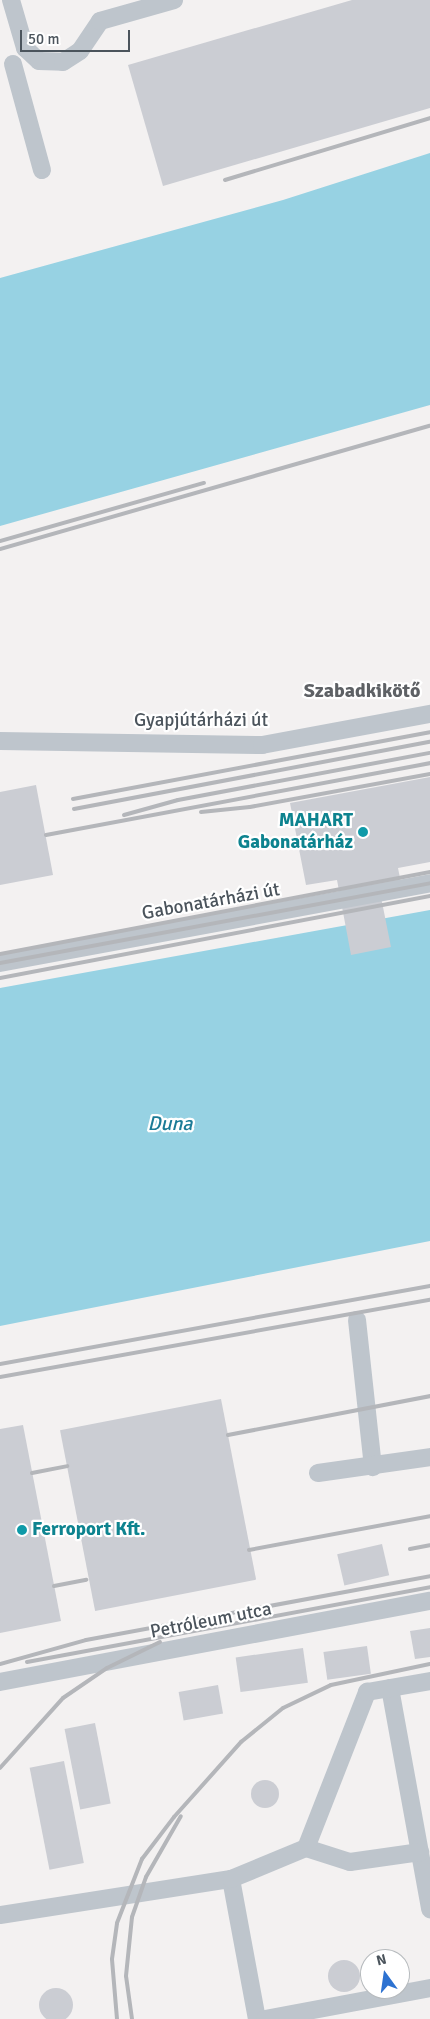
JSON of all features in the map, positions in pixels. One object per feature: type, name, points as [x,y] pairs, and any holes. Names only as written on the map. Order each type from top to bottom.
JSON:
[{"type":"street","points":[[0,3],[12,0],[25,48],[39,61],[63,62],[80,51],[100,21],[174,0]]},
{"type":"street","points":[[25,48],[6,70],[42,170]]},
{"type":"street","name":"Gyapjútárházi út","points":[[0,741],[262,745],[430,714]]},
{"type":"street","name":"Gabonatárházi út","points":[[0,963],[430,883]]},
{"type":"street","points":[[357,1320],[373,1466]]},
{"type":"street","points":[[318,1473],[430,1457]]},
{"type":"street","name":"Petróleum utca","points":[[0,1682],[430,1601]]},
{"type":"street","points":[[306,1848],[367,1692],[430,1680]]},
{"type":"street","points":[[390,1688],[423,1828],[420,1852],[428,1882],[430,1908]]},
{"type":"street","points":[[0,1915],[231,1879],[306,1848],[350,1862],[420,1852]]},
{"type":"street","points":[[231,1879],[257,2019]]},
{"type":"street","points":[[264,2019],[430,1988]]},
{"type":"water","points":[[430,153],[430,405],[0,526],[0,278],[283,200]]},
{"type":"water","name":"Duna","points":[[430,910],[430,1241],[0,1326],[0,988]]},
{"type":"building","points":[[352,0],[430,0],[430,108],[163,186],[128,65]]},
{"type":"building","name":"MAHART Gabonatárház","points":[[430,777],[430,862],[398,868],[403,893],[381,897],[391,947],[351,955],[337,880],[306,885],[290,803]]},
{"type":"building","points":[[36,785],[53,875],[0,885],[0,792]]},
{"type":"building","points":[[221,1399],[256,1580],[95,1611],[60,1430]]},
{"type":"building","name":"Ferroport Kft.","points":[[23,1425],[61,1621],[0,1633],[0,1429]]},
{"type":"building","points":[[382,1544],[389,1575],[344,1586],[337,1554]]},
{"type":"building","points":[[430,1628],[430,1657],[415,1659],[410,1631]]},
{"type":"building","points":[[367,1646],[371,1674],[327,1680],[323,1652]]},
{"type":"building","points":[[303,1648],[308,1683],[241,1692],[236,1657]]},
{"type":"building","points":[[218,1685],[223,1714],[184,1721],[179,1692]]},
{"type":"building","points":[[95,1723],[111,1803],[80,1809],[65,1729]]},
{"type":"building","points":[[64,1761],[84,1863],[49,1870],[30,1768]]},
{"type":"building","points":[[265,1780],[275,1784],[279,1794],[275,1804],[265,1808],[255,1804],[251,1794],[255,1784]]},
{"type":"building","points":[[338,1961],[350,1961],[359,1970],[359,1982],[350,1991],[338,1991],[329,1982],[329,1970]]},
{"type":"building","points":[[56,1988],[68,1993],[73,2005],[68,2017],[56,2022],[44,2017],[39,2005],[44,1993]]},
{"type":"railway","points":[[225,180],[430,118]]},
{"type":"railway","points":[[0,549],[430,426]]},
{"type":"railway","points":[[0,541],[204,483]]},
{"type":"railway","points":[[73,799],[430,732]]},
{"type":"railway","points":[[74,809],[430,742]]},
{"type":"railway","points":[[124,815],[178,800],[430,753]]},
{"type":"railway","points":[[46,835],[430,763]]},
{"type":"railway","points":[[201,812],[250,807],[430,774]]},
{"type":"railway","points":[[0,954],[430,872]]},
{"type":"railway","points":[[0,963],[430,883]]},
{"type":"railway","points":[[0,978],[430,896]]},
{"type":"railway","points":[[0,1364],[430,1286]]},
{"type":"railway","points":[[0,1377],[430,1300]]},
{"type":"railway","points":[[228,1435],[430,1396]]},
{"type":"railway","points":[[32,1473],[67,1466]]},
{"type":"railway","points":[[249,1550],[430,1516]]},
{"type":"railway","points":[[410,1549],[430,1545]]},
{"type":"railway","points":[[0,1664],[86,1640],[430,1576]]},
{"type":"railway","points":[[54,1586],[86,1580]]},
{"type":"railway","points":[[27,1662],[430,1587]]},
{"type":"railway","points":[[0,1768],[63,1698],[107,1668],[160,1642]]},
{"type":"railway","points":[[117,2019],[112,1959],[117,1923],[142,1859],[174,1817],[241,1742],[283,1708],[331,1685],[430,1664]]},
{"type":"railway","points":[[132,2019],[126,1976],[132,1917],[146,1877],[181,1816]]},
{"type":"place","name":"MAHART Gabonatárház","points":[[363,832]]},
{"type":"place","name":"Ferroport Kft.","points":[[22,1530]]},
{"type":"district","name":"Szabadkikötő","points":[[362,690]]}]
